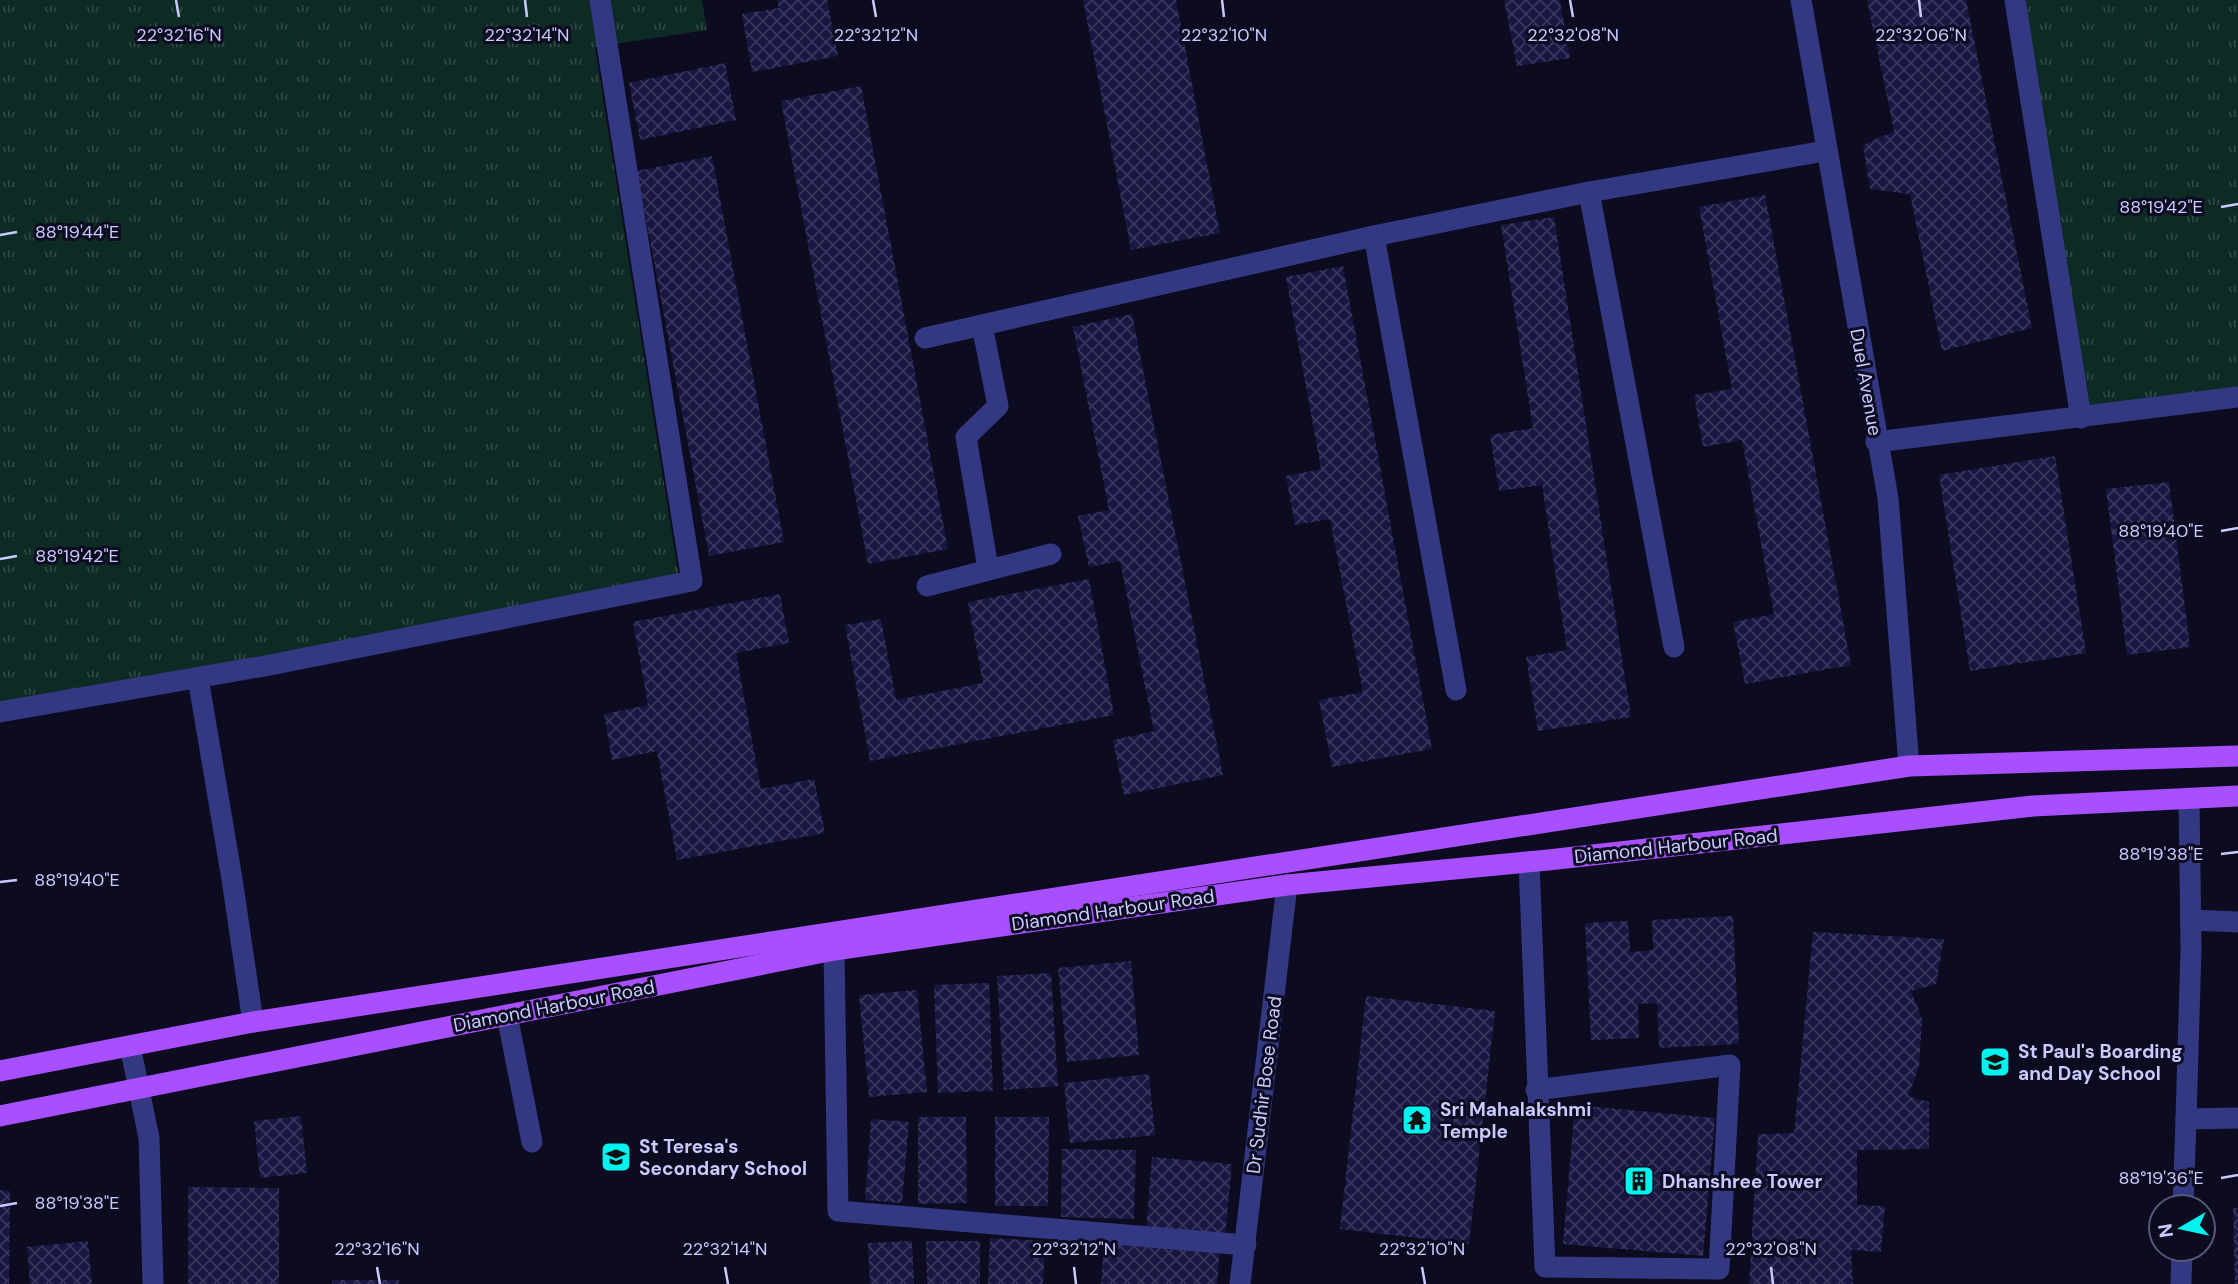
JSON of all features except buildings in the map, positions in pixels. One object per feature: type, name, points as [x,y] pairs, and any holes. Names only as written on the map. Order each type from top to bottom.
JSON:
[{"type":"main road","name":"Diamond Harbour Road","points":[[0,1071],[253,1022],[1909,766],[2238,756]]},
{"type":"main road","name":"Diamond Harbour Road","points":[[0,1116],[834,950],[1287,885],[1530,862],[2033,806],[2238,796]]},
{"type":"street","points":[[0,712],[198,678],[692,581],[600,0]]},
{"type":"street","name":"Duel Avenue","points":[[1801,0],[1825,151],[1888,498],[1909,766]]},
{"type":"street","points":[[2015,0],[2081,418]]},
{"type":"street","points":[[925,338],[1374,236],[1589,192],[1825,151]]},
{"type":"street","points":[[1589,192],[1674,647]]},
{"type":"street","points":[[1374,236],[1456,690]]},
{"type":"street","points":[[982,325],[998,406],[966,437],[988,568]]},
{"type":"street","points":[[1876,442],[2238,397]]},
{"type":"street","points":[[928,586],[988,568],[1051,554]]},
{"type":"street","points":[[198,678],[253,1022]]},
{"type":"street","points":[[2183,1193],[2191,920],[2189,798]]},
{"type":"street","points":[[1530,862],[1536,1090],[1545,1267],[1719,1269],[1730,1065],[1536,1090]]},
{"type":"street","name":"Dr Sudhir Bose Road","points":[[1240,1284],[1287,885]]},
{"type":"street","points":[[2191,920],[2238,922]]},
{"type":"street","points":[[834,950],[838,1211],[1246,1245]]},
{"type":"street","points":[[507,1015],[533,1142]]},
{"type":"street","points":[[130,1046],[149,1138],[153,1284]]},
{"type":"street","points":[[2186,1119],[2238,1118]]},
{"type":"street","points":[[2181,1284],[2182,1263]]},
{"type":"green space","points":[[0,0],[702,0],[707,30],[595,47],[679,578],[0,705]]},
{"type":"green space","points":[[2019,0],[2238,0],[2238,389],[2086,410]]},
{"type":"place","name":"St Paul's Boarding and Day School","points":[[1995,1062]]},
{"type":"place","name":"Sri Mahalakshmi Temple","points":[[1417,1120]]},
{"type":"place","name":"St Teresa's Secondary School","points":[[616,1157]]},
{"type":"place","name":"Dhanshree Tower","points":[[1639,1181]]}]
